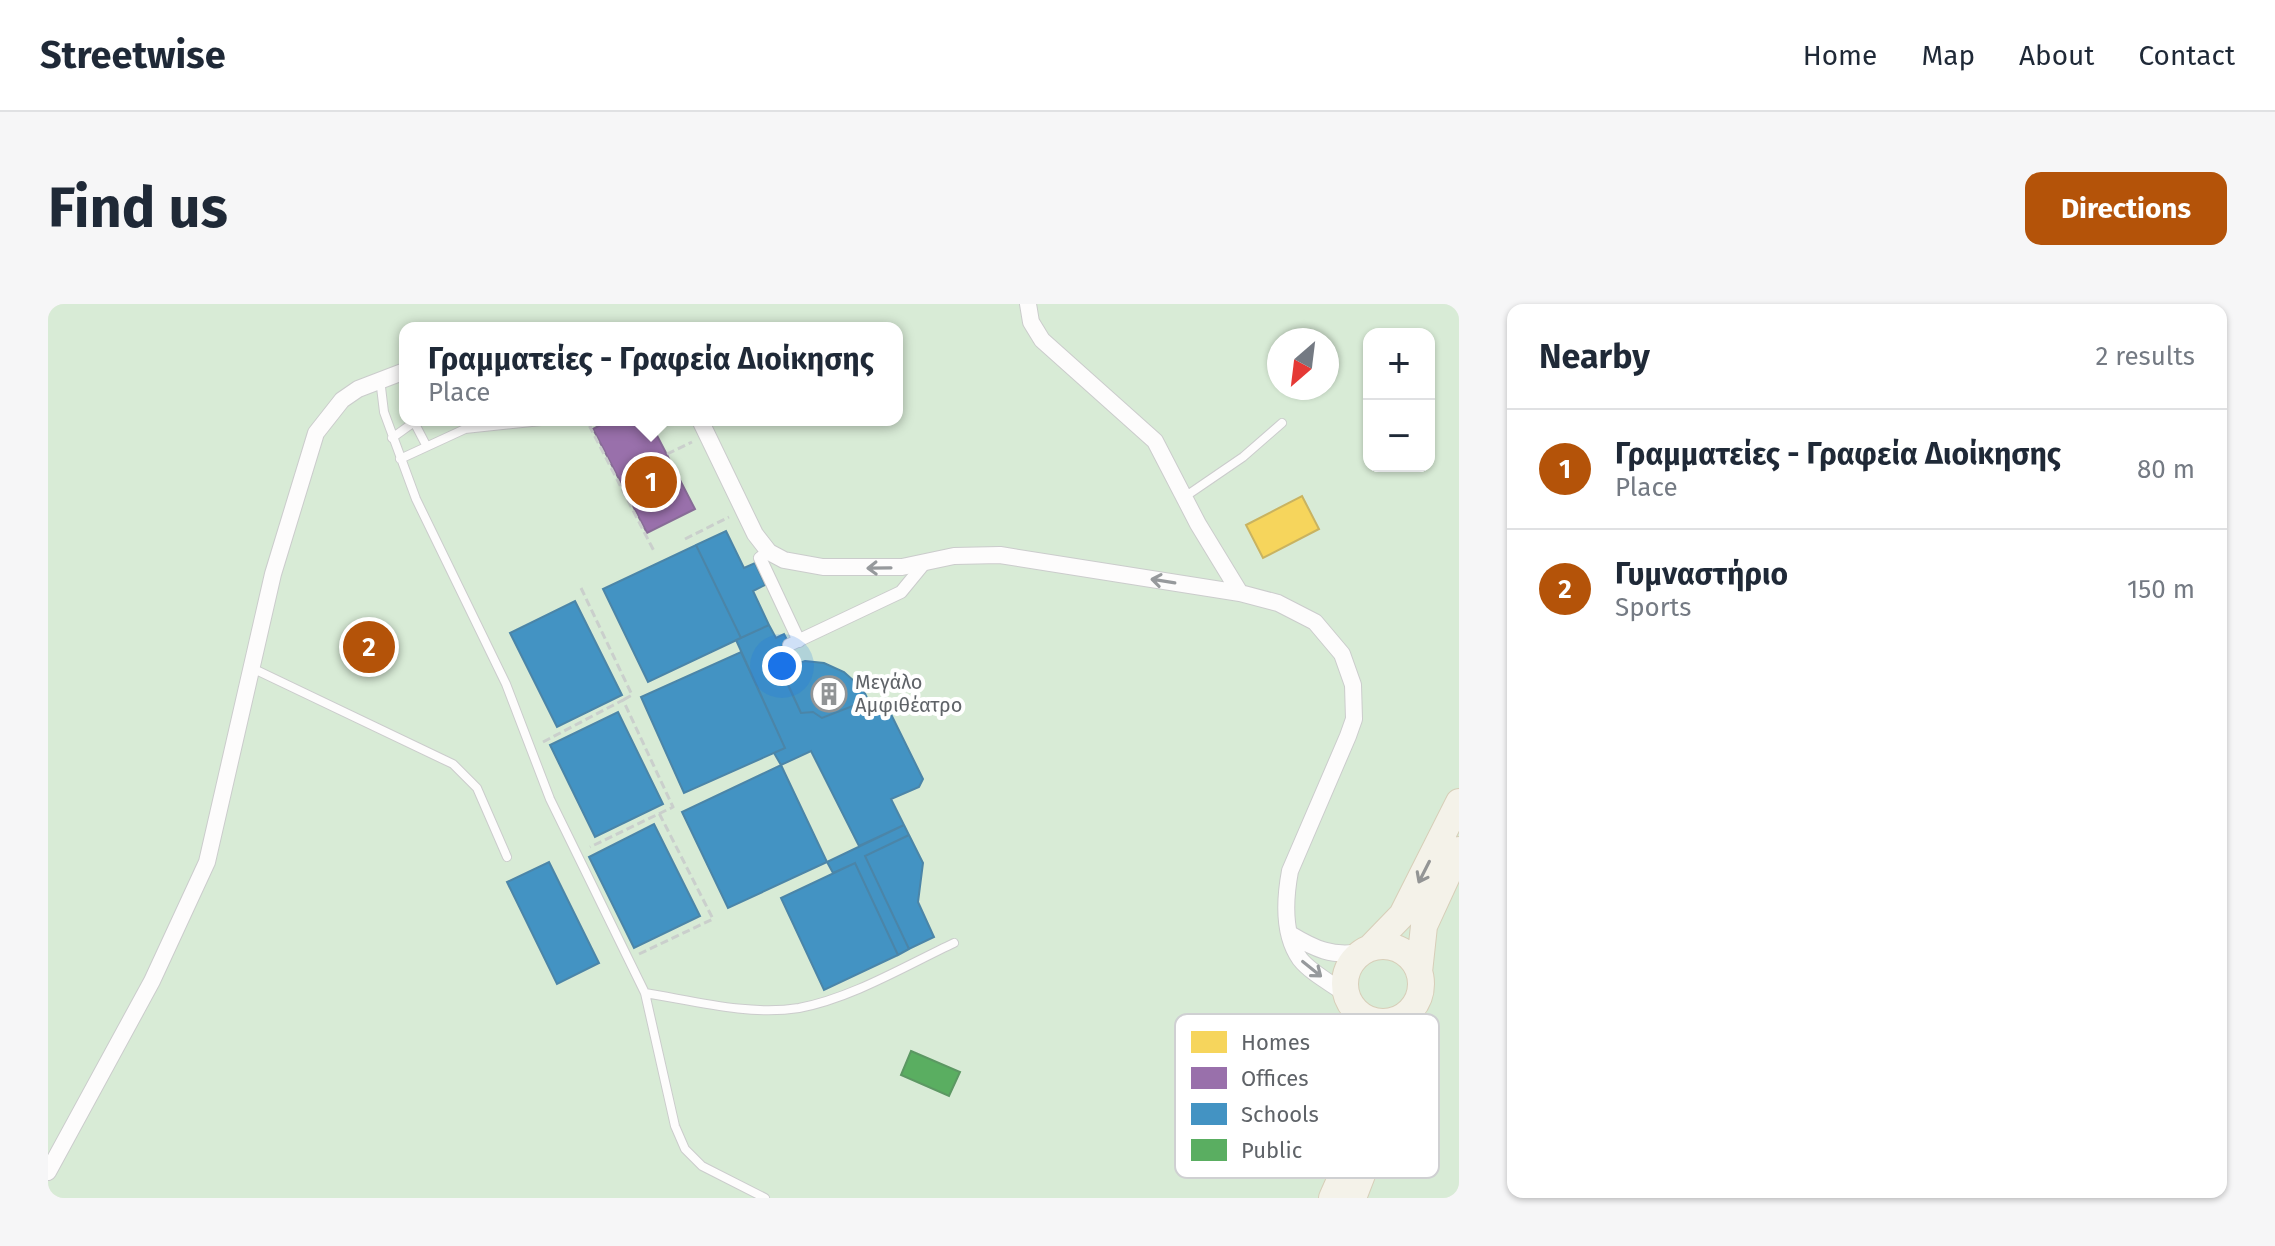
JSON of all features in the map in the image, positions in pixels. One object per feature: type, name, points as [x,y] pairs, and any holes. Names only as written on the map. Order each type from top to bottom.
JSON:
[{"type":"main road","points":[[1356,1014],[1351,1003],[1347,971],[1402,915],[1459,802]]},
{"type":"main road","points":[[1409,1014],[1420,993],[1424,926],[1459,850]]},
{"type":"main road","points":[[1366,950],[1386,946],[1400,950],[1412,959],[1419,972]]},
{"type":"main road","points":[[1351,1003],[1363,1014]]},
{"type":"main road","points":[[1405,1014],[1410,1011]]},
{"type":"main road","points":[[1332,1198],[1340,1178]]},
{"type":"main road","points":[[1353,1198],[1361,1178]]},
{"type":"street","points":[[1028,304],[1031,322],[1042,340],[1155,441],[1198,524],[1240,593]]},
{"type":"street","points":[[48,1172],[152,981],[207,862],[273,574],[316,433],[342,400],[380,379],[399,373]]},
{"type":"street","points":[[703,427],[744,511],[769,552],[795,563],[823,567],[902,567],[974,554],[1000,555],[1240,593],[1297,611],[1315,622],[1338,647],[1353,685],[1354,719],[1290,871],[1285,897],[1290,934],[1298,957],[1351,1003]]},
{"type":"street","points":[[769,552],[760,558],[794,643],[901,592],[924,564]]},
{"type":"street","points":[[1290,934],[1325,953],[1339,956],[1366,950]]},
{"type":"lane","points":[[380,379],[384,412],[400,459],[506,684],[550,799],[645,993],[675,1126],[685,1149],[702,1166],[765,1198]]},
{"type":"lane","points":[[1186,496],[1243,457],[1282,423]]},
{"type":"lane","points":[[392,438],[409,426]]},
{"type":"lane","points":[[418,426],[426,445]]},
{"type":"lane","points":[[400,459],[465,429],[494,426]]},
{"type":"lane","points":[[252,668],[453,764],[477,788],[507,857]]},
{"type":"lane","points":[[645,993],[718,1005],[779,1010],[800,1007],[843,993],[954,943]]},
{"type":"path","points":[[592,426],[655,553]]},
{"type":"path","points":[[667,454],[703,427]]},
{"type":"path","points":[[685,539],[744,511]]},
{"type":"path","points":[[532,747],[632,695],[581,588]]},
{"type":"path","points":[[576,853],[673,807],[623,700]]},
{"type":"path","points":[[628,959],[713,919],[659,813]]},
{"type":"green space","points":[[48,304],[1459,304],[1459,1198],[48,1198]]},
{"type":"building: Homes","points":[[1302,496],[1319,529],[1263,558],[1246,525]]},
{"type":"building: Offices","points":[[599,426],[652,426],[695,509],[647,533],[593,429]]},
{"type":"building: Schools","points":[[726,531],[744,568],[755,563],[765,585],[753,591],[769,625],[741,638],[696,545]]},
{"type":"building: Schools","points":[[696,545],[741,638],[648,682],[603,589]]},
{"type":"building: Schools","points":[[575,601],[622,695],[557,727],[510,633]]},
{"type":"building: Schools","points":[[769,625],[776,638],[784,634],[795,655],[778,664],[801,713],[813,712],[822,718],[868,700],[874,714],[888,708],[923,779],[919,787],[891,799],[904,825],[859,846],[811,751],[781,765],[774,753],[785,748],[736,640]]},
{"type":"building: Schools","points":[[741,652],[785,748],[684,793],[641,697]]},
{"type":"building: Schools","name":"Μεγάλο Αμφιθέατρο","points":[[805,661],[824,663],[844,672],[863,689],[868,700],[822,718],[813,712],[801,713],[781,669]]},
{"type":"building: Schools","points":[[618,712],[663,804],[595,837],[550,745]]},
{"type":"building: Schools","points":[[781,765],[827,862],[728,908],[682,812]]},
{"type":"building: Schools","points":[[654,824],[700,916],[634,948],[589,857]]},
{"type":"building: Schools","points":[[904,825],[909,835],[865,856],[909,949],[898,955],[855,863],[833,873],[827,862]]},
{"type":"building: Schools","points":[[909,835],[923,863],[918,902],[934,937],[909,949],[865,856]]},
{"type":"building: Schools","points":[[549,862],[599,963],[557,984],[507,882]]},
{"type":"building: Schools","points":[[855,863],[898,955],[824,990],[781,898]]},
{"type":"building: Public","points":[[911,1051],[960,1072],[949,1096],[901,1075]]},
{"type":"place","name":"Γραμματείες - Γραφεία Διοίκησης","points":[[651,482]]},
{"type":"place","name":"Γυμναστήριο","points":[[369,647]]},
{"type":"place","name":"Μεγάλο Αμφιθέατρο","points":[[829,694]]}]
